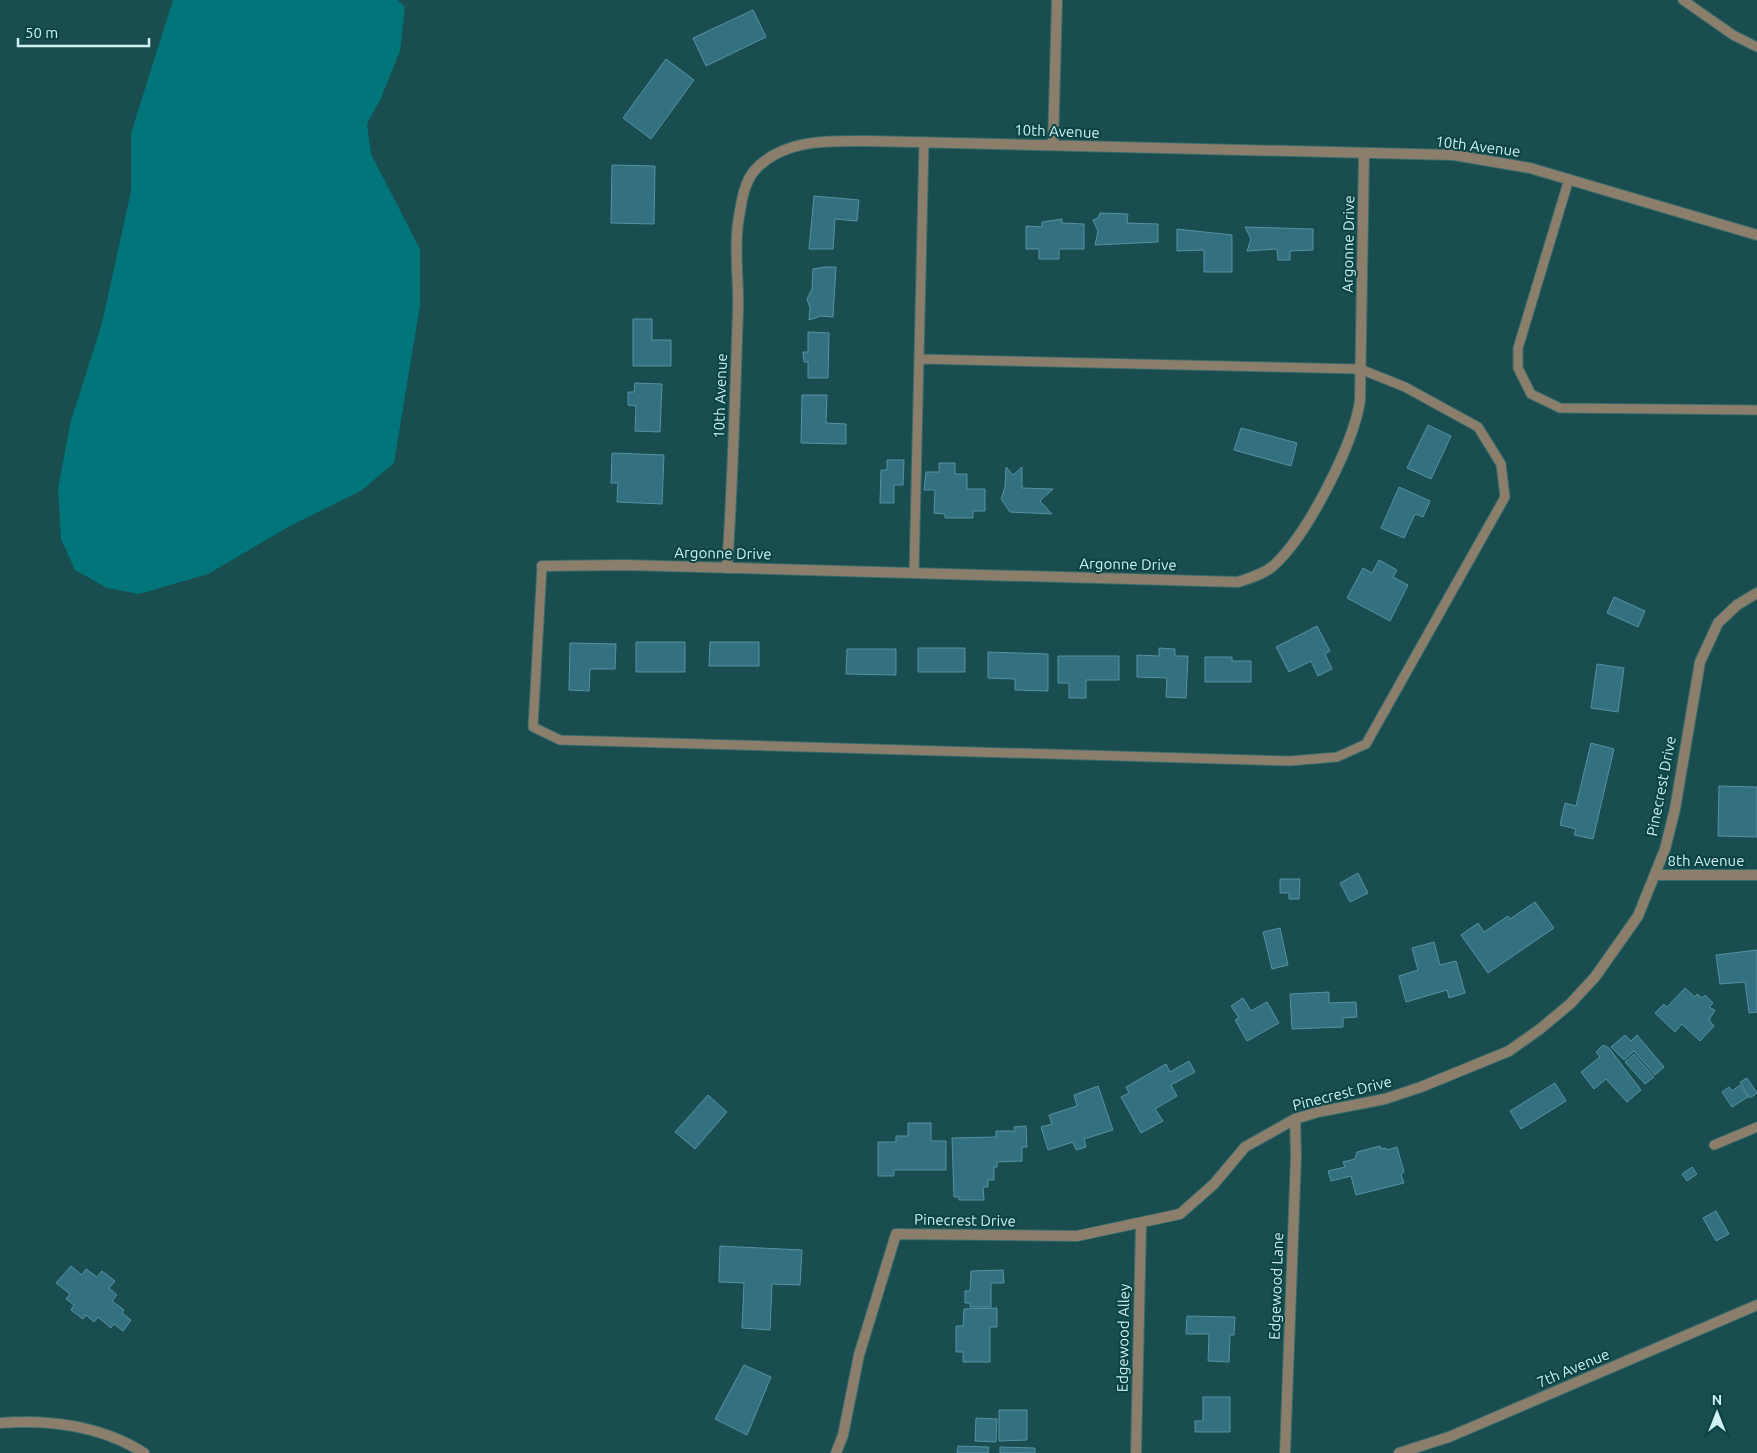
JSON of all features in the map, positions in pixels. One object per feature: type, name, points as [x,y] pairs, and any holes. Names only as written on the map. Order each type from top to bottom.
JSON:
[{"type":"street","points":[[1053,145],[1057,0]]},
{"type":"street","name":"10th Avenue","points":[[728,568],[738,307],[738,225],[747,180],[770,157],[816,141],[1053,145],[1454,156],[1530,168],[1757,235]]},
{"type":"street","name":"Argonne Drive","points":[[542,566],[625,565],[1238,582],[1253,578],[1272,567],[1298,539],[1350,443],[1358,418],[1364,154]]},
{"type":"street","name":"Pinecrest Drive","points":[[836,1453],[843,1435],[858,1355],[896,1234],[1078,1236],[1180,1214],[1214,1184],[1245,1147],[1295,1119],[1318,1112],[1384,1099],[1421,1087],[1509,1051],[1570,1004],[1595,977],[1638,916],[1655,875],[1675,809],[1700,662],[1718,623],[1737,605],[1757,593]]},
{"type":"street","name":"8th Avenue","points":[[1655,875],[1757,875]]},
{"type":"street","name":"Edgewood Lane","points":[[1285,1453],[1296,1166],[1295,1119]]},
{"type":"street","name":"Edgewood Alley","points":[[1136,1453],[1140,1224]]},
{"type":"street","name":"7th Avenue","points":[[1399,1453],[1449,1437],[1757,1305]]},
{"type":"street","points":[[0,1423],[37,1423],[90,1429],[115,1438],[144,1453]]},
{"type":"lane","points":[[1683,0],[1733,35],[1757,47]]},
{"type":"lane","points":[[914,573],[924,142]]},
{"type":"lane","points":[[1569,179],[1518,348],[1518,368],[1530,394],[1560,408],[1757,410]]},
{"type":"lane","points":[[542,566],[533,727],[560,740],[1290,761],[1337,757],[1366,744],[1505,496],[1501,464],[1478,427],[1405,387],[1360,369],[919,359]]},
{"type":"lane","points":[[1714,1145],[1757,1127]]},
{"type":"water","points":[[173,0],[398,0],[405,7],[400,51],[381,98],[367,124],[371,154],[420,249],[420,305],[394,463],[361,491],[290,526],[208,574],[139,594],[107,588],[75,570],[61,539],[58,489],[70,424],[102,323],[131,191],[131,133]]},
{"type":"building","points":[[753,10],[766,37],[706,66],[693,38]]},
{"type":"building","points":[[666,59],[694,80],[651,139],[623,118]]},
{"type":"building","points":[[612,165],[655,166],[654,224],[611,223]]},
{"type":"building","points":[[814,196],[859,200],[857,221],[835,219],[833,249],[809,249]]},
{"type":"building","points":[[1100,213],[1128,214],[1127,223],[1158,224],[1158,242],[1095,245],[1098,231],[1093,220],[1098,218]]},
{"type":"building","points":[[1062,219],[1062,223],[1084,224],[1084,249],[1059,249],[1059,259],[1039,259],[1039,249],[1026,249],[1026,226],[1042,227],[1042,222]]},
{"type":"building","points":[[1245,227],[1313,229],[1313,250],[1290,251],[1290,260],[1278,260],[1277,249],[1247,251],[1251,239]]},
{"type":"building","points":[[1177,229],[1232,235],[1232,272],[1204,272],[1204,250],[1177,251]]},
{"type":"building","points":[[836,267],[833,317],[821,316],[809,320],[810,308],[807,299],[812,289],[813,269]]},
{"type":"building","points":[[633,319],[652,319],[652,340],[671,340],[671,366],[633,366]]},
{"type":"building","points":[[808,332],[829,333],[828,378],[808,378],[808,362],[804,362],[803,352],[808,352]]},
{"type":"building","points":[[635,383],[662,384],[660,432],[635,431],[636,406],[628,405],[628,392],[634,392]]},
{"type":"building","points":[[802,395],[827,395],[826,423],[846,424],[846,444],[801,443]]},
{"type":"building","points":[[1428,425],[1451,436],[1431,479],[1407,468]]},
{"type":"building","points":[[1241,428],[1297,443],[1291,466],[1234,450]]},
{"type":"building","points":[[612,453],[664,455],[662,504],[617,502],[618,483],[611,483]]},
{"type":"building","points":[[887,460],[904,460],[903,485],[894,485],[894,503],[880,503],[881,470],[887,470]]},
{"type":"building","points":[[939,463],[955,463],[955,474],[967,474],[967,489],[985,489],[985,511],[973,511],[973,518],[945,518],[945,514],[934,513],[935,490],[924,490],[926,472],[939,472]]},
{"type":"building","points":[[1006,467],[1013,475],[1022,467],[1022,488],[1053,489],[1040,501],[1052,514],[1010,512],[1001,499],[1005,487]]},
{"type":"building","points":[[1399,487],[1430,501],[1423,517],[1415,514],[1404,538],[1381,528]]},
{"type":"building","points":[[1379,560],[1397,570],[1393,577],[1408,585],[1390,621],[1347,598],[1363,568],[1372,573]]},
{"type":"building","points":[[1614,597],[1645,611],[1638,627],[1607,613]]},
{"type":"building","points":[[1317,626],[1330,651],[1325,654],[1332,669],[1318,676],[1311,661],[1289,672],[1276,647]]},
{"type":"building","points":[[636,642],[685,642],[685,672],[636,672]]},
{"type":"building","points":[[710,642],[759,642],[759,666],[709,666]]},
{"type":"building","points":[[570,643],[616,644],[615,669],[590,669],[589,691],[569,690]]},
{"type":"building","points":[[918,648],[965,648],[965,672],[918,672]]},
{"type":"building","points":[[1159,648],[1175,649],[1175,656],[1188,656],[1186,698],[1166,697],[1167,678],[1137,677],[1137,655],[1159,656]]},
{"type":"building","points":[[847,649],[896,649],[896,675],[846,674]]},
{"type":"building","points":[[988,652],[1048,654],[1048,691],[1015,690],[1015,679],[988,678]]},
{"type":"building","points":[[1058,656],[1119,656],[1119,680],[1086,680],[1086,698],[1069,698],[1069,683],[1058,683]]},
{"type":"building","points":[[1205,657],[1232,657],[1232,661],[1251,661],[1251,682],[1205,682]]},
{"type":"building","points":[[1597,664],[1624,668],[1618,712],[1591,708]]},
{"type":"building","points":[[1591,743],[1614,749],[1593,839],[1574,835],[1576,829],[1560,825],[1565,803],[1576,806]]},
{"type":"building","points":[[1719,786],[1757,787],[1757,837],[1718,836]]},
{"type":"building","points":[[1358,873],[1368,893],[1350,902],[1340,883]]},
{"type":"building","points":[[1280,879],[1300,879],[1299,899],[1289,899],[1289,893],[1280,893]]},
{"type":"building","points":[[1535,902],[1554,928],[1488,973],[1461,935],[1478,923],[1484,932],[1508,916],[1510,919]]},
{"type":"building","points":[[1280,928],[1288,965],[1272,969],[1263,932]]},
{"type":"building","points":[[1434,942],[1440,965],[1456,961],[1465,993],[1449,998],[1447,990],[1406,1002],[1399,976],[1418,970],[1412,948]]},
{"type":"building","points":[[1757,950],[1757,1012],[1749,1013],[1745,982],[1720,984],[1716,955]]},
{"type":"building","points":[[1685,988],[1695,997],[1697,994],[1702,998],[1705,995],[1713,1003],[1709,1007],[1715,1010],[1709,1020],[1714,1026],[1700,1041],[1682,1024],[1675,1032],[1655,1013],[1664,1004],[1667,1007]]},
{"type":"building","points":[[1329,992],[1329,1003],[1356,1002],[1357,1017],[1343,1018],[1343,1027],[1292,1029],[1290,994]]},
{"type":"building","points":[[1243,998],[1251,1011],[1267,1002],[1279,1023],[1247,1041],[1235,1020],[1239,1018],[1231,1006]]},
{"type":"building","points":[[1625,1035],[1631,1041],[1637,1035],[1664,1067],[1655,1075],[1634,1051],[1624,1060],[1611,1047]]},
{"type":"building","points":[[1603,1045],[1609,1048],[1641,1090],[1627,1102],[1606,1079],[1594,1089],[1581,1072],[1600,1057],[1596,1052]]},
{"type":"building","points":[[1634,1054],[1654,1077],[1645,1084],[1625,1062]]},
{"type":"building","points":[[1189,1061],[1195,1072],[1171,1085],[1177,1096],[1155,1109],[1163,1121],[1141,1133],[1121,1097],[1129,1093],[1126,1087],[1166,1064],[1170,1072]]},
{"type":"building","points":[[1747,1078],[1757,1093],[1750,1098],[1740,1082]]},
{"type":"building","points":[[1555,1083],[1566,1101],[1521,1129],[1510,1111]]},
{"type":"building","points":[[1740,1085],[1748,1097],[1732,1107],[1722,1092],[1729,1087],[1732,1091]]},
{"type":"building","points":[[1098,1086],[1113,1130],[1084,1139],[1086,1147],[1076,1150],[1073,1142],[1048,1150],[1041,1127],[1052,1124],[1049,1115],[1077,1106],[1074,1095]]},
{"type":"building","points":[[708,1095],[727,1112],[695,1149],[675,1132]]},
{"type":"building","points":[[908,1123],[931,1123],[931,1141],[946,1141],[946,1170],[894,1170],[894,1176],[878,1176],[878,1142],[896,1142],[896,1136],[908,1136]]},
{"type":"building","points":[[1026,1126],[1027,1147],[1022,1147],[1022,1161],[997,1162],[997,1167],[994,1167],[994,1180],[988,1180],[988,1187],[983,1187],[984,1200],[959,1200],[959,1197],[954,1197],[952,1138],[996,1137],[996,1131],[1015,1131],[1014,1127]]},
{"type":"building","points":[[1380,1146],[1381,1149],[1386,1148],[1387,1150],[1397,1147],[1404,1172],[1401,1175],[1404,1183],[1356,1195],[1351,1176],[1331,1181],[1328,1171],[1345,1167],[1343,1162],[1355,1159],[1357,1152]]},
{"type":"building","points":[[1692,1167],[1697,1174],[1687,1181],[1682,1174]]},
{"type":"building","points":[[1716,1211],[1729,1234],[1716,1241],[1703,1218]]},
{"type":"building","points":[[720,1246],[802,1250],[800,1285],[772,1284],[770,1330],[742,1328],[744,1283],[719,1282]]},
{"type":"building","points":[[71,1266],[82,1275],[86,1269],[97,1277],[102,1271],[115,1281],[109,1288],[117,1295],[112,1301],[124,1310],[122,1313],[131,1320],[123,1331],[114,1324],[111,1328],[98,1317],[94,1322],[86,1315],[83,1319],[71,1310],[74,1305],[66,1299],[70,1294],[56,1283]]},
{"type":"building","points":[[1003,1270],[1004,1283],[991,1283],[991,1307],[970,1307],[970,1303],[965,1303],[965,1291],[970,1291],[971,1271]]},
{"type":"building","points":[[997,1308],[997,1327],[990,1327],[990,1362],[963,1362],[963,1352],[956,1352],[956,1326],[963,1326],[964,1309]]},
{"type":"building","points":[[1187,1316],[1235,1317],[1234,1335],[1230,1335],[1229,1362],[1208,1361],[1209,1334],[1186,1334]]},
{"type":"building","points":[[744,1365],[771,1377],[747,1435],[715,1419]]},
{"type":"building","points":[[1203,1397],[1230,1397],[1230,1432],[1195,1432],[1195,1421],[1203,1421]]},
{"type":"building","points":[[999,1410],[1027,1410],[1027,1440],[999,1441]]},
{"type":"building","points":[[976,1418],[997,1419],[996,1442],[975,1441]]},
{"type":"building","points":[[958,1446],[989,1447],[988,1453],[957,1453]]},
{"type":"building","points":[[1000,1447],[1035,1448],[1035,1453],[1000,1453]]}]
